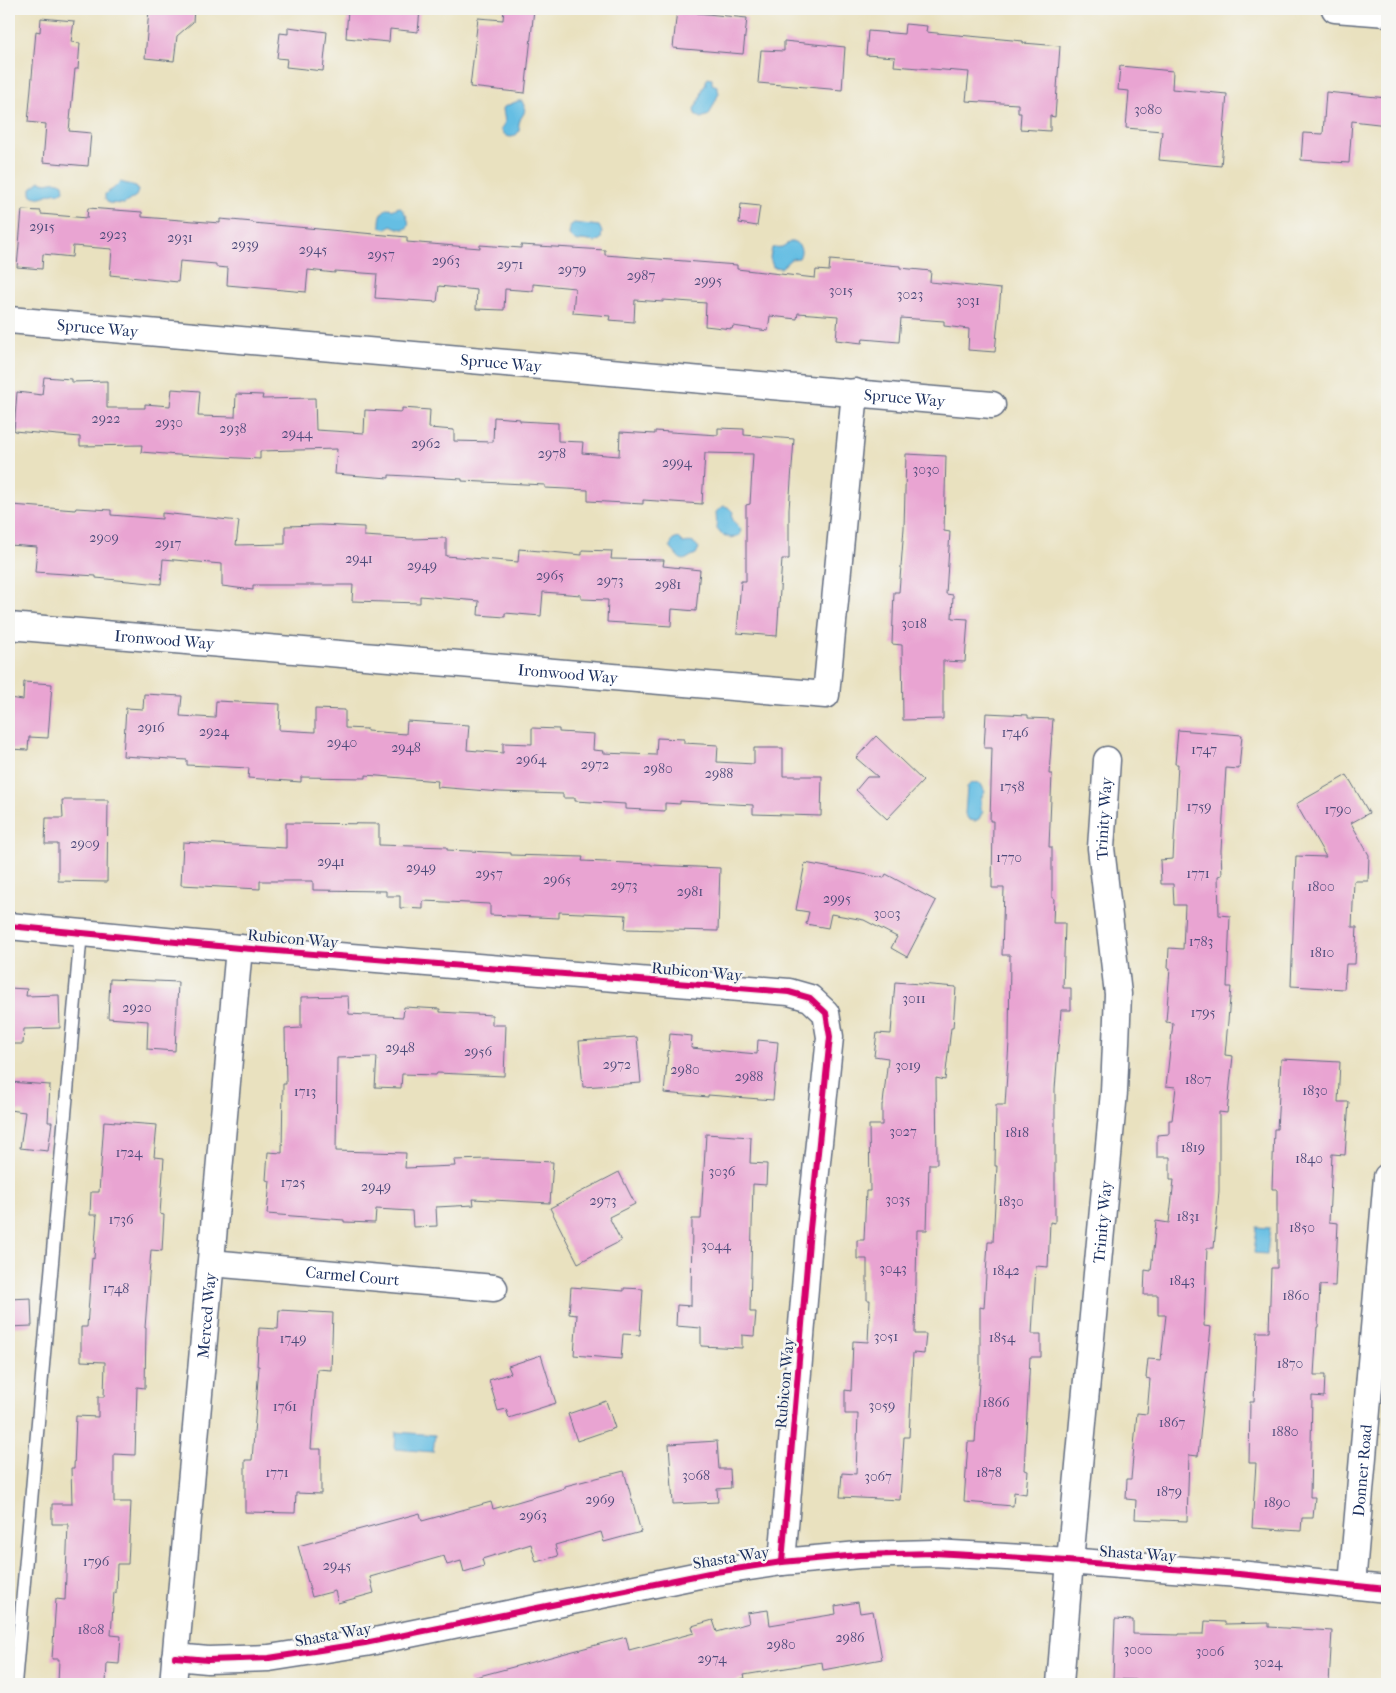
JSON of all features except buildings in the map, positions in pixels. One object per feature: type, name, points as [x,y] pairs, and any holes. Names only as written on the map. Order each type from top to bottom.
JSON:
[{"type":"street","points":[[1335,9],[1387,13]]},
{"type":"street","name":"Spruce Way","points":[[9,320],[992,405]]},
{"type":"street","name":"Ironwood Way","points":[[9,626],[826,695],[855,392]]},
{"type":"street","name":"Trinity Way","points":[[1060,1684],[1114,1092],[1118,994],[1101,848],[1107,760]]},
{"type":"street","name":"Rubicon Way","points":[[9,926],[239,948],[789,992],[810,998],[826,1013],[830,1037],[810,1229],[782,1562]]},
{"type":"street","name":"Merced Way","points":[[173,1684],[239,948]]},
{"type":"street","name":"Donner Road","points":[[1352,1585],[1387,1177]]},
{"type":"street","name":"Carmel Court","points":[[211,1263],[494,1288]]},
{"type":"street","name":"Shasta Way","points":[[175,1657],[208,1660],[278,1657],[365,1643],[709,1573],[782,1562],[859,1555],[934,1553],[1070,1561],[1387,1589]]},
{"type":"lane","points":[[14,1684],[81,932]]},
{"type":"water","points":[[708,78],[712,79],[712,84],[717,86],[719,93],[709,115],[701,118],[695,114],[694,109]]},
{"type":"water","points":[[518,101],[522,101],[525,109],[520,121],[519,131],[514,136],[509,137],[501,129],[505,122],[503,109]]},
{"type":"water","points":[[40,181],[61,183],[64,190],[42,197],[31,194],[31,188]]},
{"type":"water","points":[[120,182],[136,186],[138,191],[136,196],[124,204],[108,203],[105,199],[105,194]]},
{"type":"water","points":[[399,207],[403,210],[408,219],[408,227],[405,229],[391,225],[386,229],[380,227],[382,213],[390,208],[392,210]]},
{"type":"water","points":[[574,223],[599,226],[602,232],[601,239],[596,242],[575,241],[569,235],[570,226]]},
{"type":"water","points":[[790,242],[795,242],[800,247],[801,253],[799,258],[791,259],[781,268],[773,267],[770,258],[772,248],[782,247]]},
{"type":"water","points":[[724,506],[733,512],[733,520],[741,529],[740,535],[731,538],[721,534],[717,529],[716,512]]},
{"type":"water","points":[[678,538],[683,543],[694,543],[699,548],[696,554],[685,560],[678,557],[670,546],[673,540]]},
{"type":"water","points":[[971,783],[981,784],[985,792],[981,798],[981,809],[983,811],[979,819],[975,821],[969,820],[965,814],[967,787]]},
{"type":"water","points":[[1257,1227],[1270,1228],[1267,1254],[1254,1253]]},
{"type":"water","points":[[396,1432],[435,1435],[433,1452],[395,1449]]},
{"type":"cycle path","points":[[9,926],[239,948],[789,992],[810,998],[826,1013],[830,1037],[810,1229],[782,1562]]},
{"type":"cycle path","points":[[175,1657],[208,1660],[269,1658],[365,1643],[709,1573],[782,1562],[859,1555],[934,1553],[1040,1559],[1239,1574],[1387,1589]]}]
